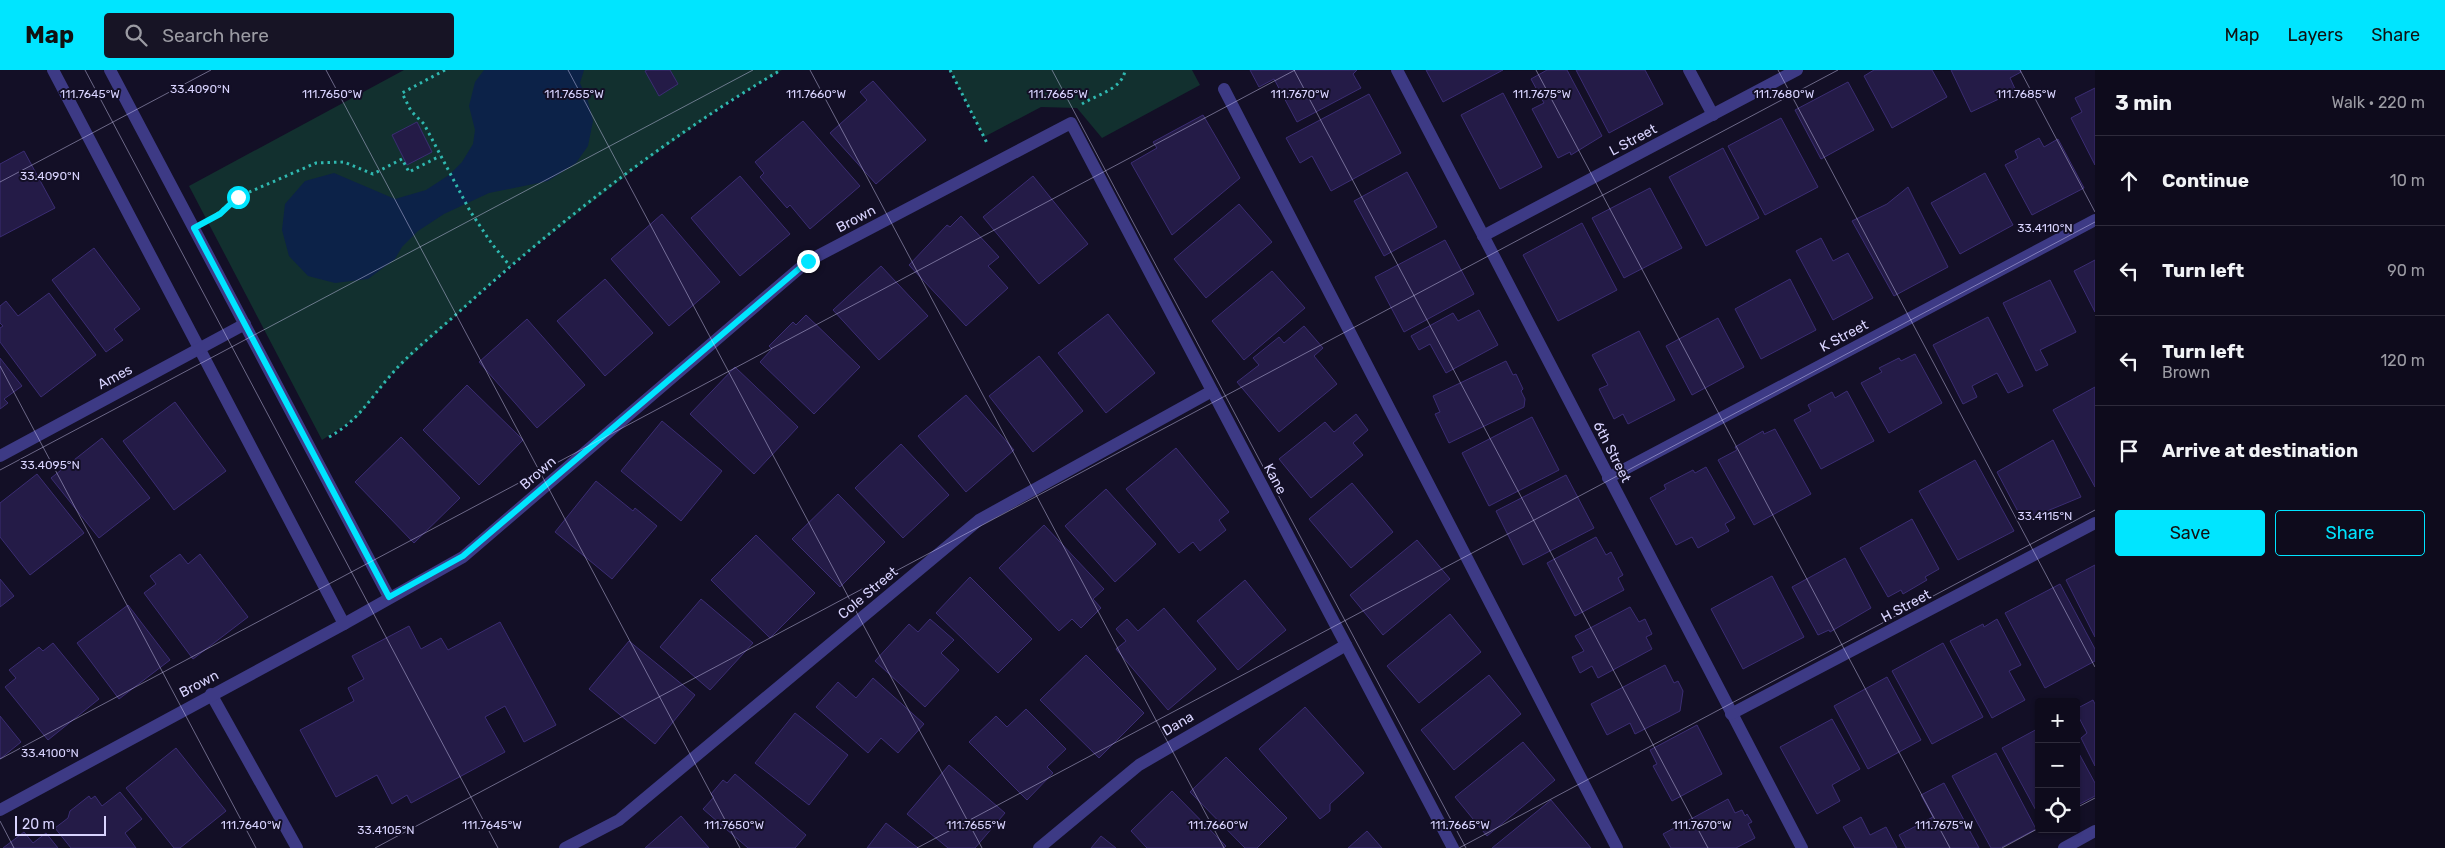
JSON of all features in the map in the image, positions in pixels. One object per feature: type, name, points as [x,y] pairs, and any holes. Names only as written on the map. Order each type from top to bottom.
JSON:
[{"type":"lane","points":[[53,70],[344,624]]},
{"type":"lane","points":[[110,70],[389,597]]},
{"type":"lane","name":"6th Street","points":[[1396,70],[1802,848]]},
{"type":"lane","points":[[1689,70],[1713,115]]},
{"type":"lane","name":"L Street","points":[[1483,236],[1797,70]]},
{"type":"lane","points":[[1224,89],[1617,848]]},
{"type":"lane","name":"Brown","points":[[0,810],[211,694],[344,624],[463,556],[808,261],[1071,123]]},
{"type":"lane","name":"Kane","points":[[1071,123],[1452,848]]},
{"type":"lane","name":"K Street","points":[[1608,478],[2095,220]]},
{"type":"lane","name":"Ames","points":[[0,456],[245,324]]},
{"type":"lane","name":"Cole Street","points":[[565,848],[619,820],[979,520],[1212,391]]},
{"type":"lane","name":"H Street","points":[[1731,714],[2095,523]]},
{"type":"lane","name":"Dana","points":[[1039,848],[1138,765],[1346,645]]},
{"type":"lane","points":[[211,694],[296,848]]},
{"type":"lane","points":[[2064,848],[2095,831]]},
{"type":"path","points":[[445,70],[402,93],[411,112],[424,124],[470,211],[492,244],[510,266]]},
{"type":"path","points":[[310,448],[359,416],[391,374],[510,266],[636,168],[741,93],[780,70]]},
{"type":"path","points":[[950,70],[996,162]]},
{"type":"path","points":[[1071,123],[1077,108],[1094,96],[1110,90],[1125,75],[1125,70]]},
{"type":"path","points":[[194,228],[220,214],[238,197],[316,163],[344,162],[373,174],[402,159],[410,172],[440,156]]},
{"type":"green space","points":[[404,70],[782,70],[731,100],[636,168],[510,266],[391,375],[359,416],[322,440],[189,186]]},
{"type":"green space","points":[[950,70],[1192,70],[1200,85],[1102,138],[1077,108],[1041,107],[984,137]]},
{"type":"water","points":[[484,70],[584,70],[580,83],[588,101],[593,121],[588,146],[576,163],[548,181],[489,193],[444,214],[418,231],[402,247],[395,259],[368,279],[335,283],[308,276],[289,256],[282,230],[285,204],[305,181],[334,173],[395,199],[426,190],[449,175],[462,162],[473,144],[475,130],[469,106],[475,82]]},
{"type":"building","points":[[670,70],[678,84],[659,96],[645,71]]},
{"type":"building","points":[[1250,70],[1357,70],[1353,74],[1361,88],[1297,122],[1274,79],[1259,87]]},
{"type":"building","points":[[1426,70],[1503,70],[1443,102]]},
{"type":"building","points":[[1547,70],[1567,70],[1602,136],[1571,155],[1570,152],[1558,158],[1532,109],[1544,103],[1531,79]]},
{"type":"building","points":[[1576,70],[1645,70],[1663,104],[1609,133]]},
{"type":"building","points":[[1874,70],[1932,70],[1947,97],[1892,128],[1864,76]]},
{"type":"building","points":[[1951,70],[2020,70],[2021,72],[2010,78],[2016,91],[1971,112]]},
{"type":"building","points":[[873,81],[926,140],[876,184],[830,133],[867,100],[860,92]]},
{"type":"building","points":[[1848,82],[1874,130],[1821,159],[1795,110]]},
{"type":"building","points":[[2095,88],[2095,165],[2071,118],[2082,112],[2075,98]]},
{"type":"building","points":[[1503,93],[1542,167],[1500,189],[1461,115]]},
{"type":"building","points":[[1369,94],[1401,153],[1331,191],[1312,156],[1300,163],[1286,138]]},
{"type":"building","points":[[1203,115],[1240,178],[1172,235],[1131,163],[1157,148],[1153,142]]},
{"type":"building","points":[[1781,118],[1818,187],[1765,215],[1728,146]]},
{"type":"building","points":[[803,121],[860,186],[810,229],[790,205],[787,208],[760,177],[764,173],[755,162]]},
{"type":"building","points":[[417,122],[432,152],[407,165],[392,135]]},
{"type":"building","points":[[2039,138],[2044,147],[2058,139],[2084,188],[2032,215],[2005,165],[2018,158],[2015,151]]},
{"type":"building","points":[[1723,148],[1759,218],[1706,246],[1669,177]]},
{"type":"building","points":[[24,151],[55,208],[0,237],[0,164]]},
{"type":"building","points":[[1407,172],[1437,227],[1384,256],[1354,201]]},
{"type":"building","points":[[1985,173],[2013,225],[1960,254],[1931,203]]},
{"type":"building","points":[[740,176],[790,234],[740,276],[691,218]]},
{"type":"building","points":[[1033,176],[1088,244],[1039,284],[983,217]]},
{"type":"building","points":[[1908,187],[1948,267],[1894,296],[1852,221],[1887,204]]},
{"type":"building","points":[[1650,188],[1682,248],[1624,278],[1592,218]]},
{"type":"building","points":[[1239,204],[1272,242],[1206,298],[1174,259]]},
{"type":"building","points":[[662,214],[720,282],[669,326],[611,259]]},
{"type":"building","points":[[961,216],[999,257],[988,266],[1008,288],[966,326],[909,265],[947,225],[950,227]]},
{"type":"building","points":[[1582,223],[1617,290],[1558,321],[1523,255]]},
{"type":"building","points":[[1821,238],[1833,261],[1848,253],[1873,298],[1833,320],[1796,251]]},
{"type":"building","points":[[1445,240],[1474,294],[1404,332],[1375,277]]},
{"type":"building","points":[[94,248],[140,309],[114,329],[123,340],[106,352],[52,280]]},
{"type":"building","points":[[2095,260],[2095,312],[2074,271]]},
{"type":"building","points":[[881,266],[928,316],[879,360],[833,310]]},
{"type":"building","points":[[1272,271],[1305,308],[1244,360],[1212,321]]},
{"type":"building","points":[[605,279],[653,333],[605,376],[557,321]]},
{"type":"building","points":[[1790,279],[1816,330],[1761,359],[1735,309]]},
{"type":"building","points":[[2050,280],[2076,332],[2040,350],[2048,365],[2036,371],[2003,303]]},
{"type":"building","points":[[49,293],[96,355],[41,397],[0,342],[0,328],[3,326],[0,323],[0,306],[6,301],[18,316]]},
{"type":"building","points":[[1479,310],[1498,345],[1446,373],[1430,344],[1419,350],[1411,336],[1453,313],[1458,321]]},
{"type":"building","points":[[1108,314],[1155,373],[1106,413],[1058,353]]},
{"type":"building","points":[[806,315],[860,367],[814,414],[760,362],[772,349],[769,346],[793,322],[796,325]]},
{"type":"building","points":[[1988,317],[2023,386],[2008,393],[1997,373],[1972,386],[1977,397],[1963,404],[1933,345]]},
{"type":"building","points":[[1718,318],[1744,367],[1692,395],[1666,346]]},
{"type":"building","points":[[527,319],[585,385],[537,428],[479,362]]},
{"type":"building","points":[[1304,326],[1323,348],[1314,356],[1337,384],[1279,432],[1237,382],[1259,365],[1253,358],[1279,337],[1284,343]]},
{"type":"building","points":[[1639,331],[1675,400],[1628,424],[1623,414],[1614,419],[1599,389],[1608,385],[1592,355]]},
{"type":"building","points":[[1915,354],[1942,403],[1889,433],[1861,383],[1882,372],[1879,368],[1899,358],[1901,361]]},
{"type":"building","points":[[1039,356],[1083,411],[1033,452],[989,396]]},
{"type":"building","points":[[0,358],[22,386],[4,399],[8,403],[0,409]]},
{"type":"building","points":[[1506,361],[1513,375],[1516,374],[1523,389],[1521,391],[1525,399],[1524,407],[1449,443],[1435,414],[1440,412],[1433,396]]},
{"type":"building","points":[[735,367],[798,427],[754,474],[690,414]]},
{"type":"building","points":[[467,385],[523,440],[479,485],[423,430]]},
{"type":"building","points":[[2095,387],[2095,487],[2053,410]]},
{"type":"building","points":[[1847,391],[1874,441],[1821,469],[1794,420],[1811,411],[1808,405],[1832,392],[1835,398]]},
{"type":"building","points":[[966,395],[1014,450],[966,492],[918,436]]},
{"type":"building","points":[[175,402],[226,471],[174,510],[123,441]]},
{"type":"building","points":[[1356,414],[1368,430],[1353,443],[1363,455],[1311,498],[1279,459],[1325,422],[1334,432]]},
{"type":"building","points":[[1532,417],[1559,470],[1489,506],[1462,453]]},
{"type":"building","points":[[662,421],[722,471],[681,521],[621,471]]},
{"type":"building","points":[[1775,429],[1811,494],[1754,525],[1718,460],[1737,450],[1735,447],[1763,431],[1764,434]]},
{"type":"building","points":[[401,437],[460,498],[414,543],[355,482]]},
{"type":"building","points":[[102,438],[150,498],[99,538],[51,478]]},
{"type":"building","points":[[2053,440],[2081,497],[2023,521],[1997,472]]},
{"type":"building","points":[[901,444],[949,495],[903,538],[855,488]]},
{"type":"building","points":[[1176,448],[1229,512],[1219,520],[1226,530],[1200,551],[1193,542],[1179,553],[1126,489]]},
{"type":"building","points":[[1975,460],[2014,531],[1958,560],[1919,491]]},
{"type":"building","points":[[1706,467],[1735,518],[1725,524],[1729,531],[1698,548],[1692,537],[1676,545],[1650,498],[1666,489],[1664,485],[1693,470],[1695,473]]},
{"type":"building","points":[[37,474],[84,533],[30,575],[0,537],[0,503]]},
{"type":"building","points":[[1566,475],[1594,528],[1523,565],[1496,511]]},
{"type":"building","points":[[596,481],[633,511],[635,508],[657,526],[612,579],[555,532]]},
{"type":"building","points":[[1352,483],[1393,532],[1351,568],[1309,519]]},
{"type":"building","points":[[1106,489],[1156,544],[1115,582],[1065,526]]},
{"type":"building","points":[[838,494],[885,542],[840,587],[792,539]]},
{"type":"building","points":[[1912,519],[1939,569],[1925,577],[1927,580],[1903,594],[1901,590],[1888,597],[1860,548]]},
{"type":"building","points":[[1044,525],[1104,589],[1093,599],[1101,608],[1081,628],[1072,619],[1059,631],[999,568]]},
{"type":"building","points":[[756,535],[815,593],[770,638],[711,580]]},
{"type":"building","points":[[1596,537],[1606,555],[1611,552],[1623,575],[1618,578],[1624,590],[1575,616],[1547,563]]},
{"type":"building","points":[[1417,540],[1450,579],[1383,635],[1350,595]]},
{"type":"building","points":[[180,554],[188,564],[200,554],[248,617],[193,659],[144,593],[156,584],[150,576]]},
{"type":"building","points":[[1845,558],[1871,608],[1830,632],[1829,630],[1818,635],[1792,587]]},
{"type":"building","points":[[2095,565],[2095,637],[2066,580]]},
{"type":"building","points":[[1772,576],[1804,637],[1743,669],[1711,609]]},
{"type":"building","points":[[970,577],[1032,639],[998,673],[936,613]]},
{"type":"building","points":[[0,579],[14,596],[0,607]]},
{"type":"building","points":[[1245,580],[1286,630],[1238,670],[1197,621]]},
{"type":"building","points":[[2060,584],[2095,649],[2095,661],[2045,688],[2005,613]]},
{"type":"building","points":[[701,599],[753,643],[710,690],[660,647]]},
{"type":"building","points":[[128,605],[170,660],[119,699],[77,643]]},
{"type":"building","points":[[1630,607],[1639,622],[1645,619],[1652,634],[1646,637],[1652,649],[1598,678],[1592,666],[1580,673],[1572,657],[1584,651],[1575,636]]},
{"type":"building","points":[[1164,608],[1216,669],[1168,710],[1116,649],[1126,641],[1116,629],[1127,619],[1138,631]]},
{"type":"building","points":[[1450,614],[1481,652],[1419,703],[1387,666]]},
{"type":"building","points":[[930,619],[954,640],[941,653],[959,670],[925,707],[875,661],[909,624],[918,632]]},
{"type":"building","points":[[1997,619],[2021,665],[2009,671],[2025,700],[1992,718],[1950,641],[1983,624],[1984,627]]},
{"type":"building","points":[[500,622],[556,725],[524,742],[505,706],[485,717],[505,752],[411,803],[407,795],[392,804],[377,775],[336,797],[300,730],[354,701],[348,688],[364,679],[352,656],[409,626],[421,649],[441,638],[448,650]]},
{"type":"building","points":[[629,641],[695,695],[655,744],[589,689]]},
{"type":"building","points":[[53,643],[99,699],[48,740],[5,687],[16,678],[9,670],[39,647],[43,651]]},
{"type":"building","points":[[1943,643],[1983,717],[1932,744],[1892,671]]},
{"type":"building","points":[[1086,655],[1144,713],[1099,758],[1040,700]]},
{"type":"building","points":[[1665,665],[1674,683],[1678,681],[1683,691],[1680,711],[1635,734],[1630,723],[1607,735],[1591,704]]},
{"type":"building","points":[[1489,675],[1521,714],[1454,770],[1421,730]]},
{"type":"building","points":[[1887,677],[1921,740],[1868,769],[1834,706]]},
{"type":"building","points":[[873,678],[924,724],[898,753],[881,738],[868,753],[816,707],[838,682],[856,698]]},
{"type":"building","points":[[2093,700],[2095,704],[2095,766],[2081,738],[2087,733],[2080,720],[2080,707]]},
{"type":"building","points":[[1305,707],[1364,773],[1330,804],[1330,811],[1320,819],[1259,749]]},
{"type":"building","points":[[1026,709],[1066,749],[1047,767],[1053,773],[1027,800],[969,742],[996,716],[1007,727]]},
{"type":"building","points":[[795,713],[848,755],[809,805],[755,763]]},
{"type":"building","points":[[0,716],[21,742],[0,759]]},
{"type":"building","points":[[1832,719],[1860,769],[1832,785],[1840,801],[1817,814],[1780,747]]},
{"type":"building","points":[[1697,725],[1722,774],[1672,801],[1653,766],[1657,764],[1650,750]]},
{"type":"building","points":[[2035,730],[2035,809],[2002,748]]},
{"type":"building","points":[[1523,742],[1555,780],[1487,836],[1455,797]]},
{"type":"building","points":[[176,748],[226,811],[180,848],[174,848],[126,788]]},
{"type":"building","points":[[1996,753],[2035,830],[2000,848],[1991,848],[1952,776]]},
{"type":"building","points":[[2080,755],[2095,783],[2095,796],[2080,804]]},
{"type":"building","points":[[1226,757],[1287,818],[1257,848],[1245,848],[1190,792]]},
{"type":"building","points":[[949,765],[1005,813],[975,848],[948,848],[907,814]]},
{"type":"building","points":[[735,774],[806,835],[795,848],[748,848],[703,809],[714,797],[711,794],[723,780],[727,783]]},
{"type":"building","points":[[1944,783],[1979,848],[1906,848],[1899,835],[1933,817],[1921,795]]},
{"type":"building","points":[[1172,791],[1226,846],[1224,848],[1147,848],[1131,831]]},
{"type":"building","points":[[120,792],[142,819],[125,833],[136,848],[71,848],[55,828],[68,818],[70,811],[89,796],[91,799],[95,796],[102,806]]},
{"type":"building","points":[[1728,799],[1735,813],[1742,810],[1745,816],[1747,814],[1752,822],[1748,824],[1755,838],[1736,848],[1671,848],[1663,834]]},
{"type":"building","points":[[1551,800],[1591,848],[1492,848]]},
{"type":"building","points":[[681,816],[709,848],[645,848]]},
{"type":"building","points":[[1861,817],[1870,835],[1886,827],[1897,848],[1855,848],[1843,827]]},
{"type":"building","points":[[886,823],[918,848],[867,848]]},
{"type":"building","points":[[1367,831],[1382,848],[1348,848]]},
{"type":"building","points":[[24,832],[33,843],[46,833],[58,848],[3,848]]},
{"type":"building","points":[[1101,836],[1116,848],[1091,848]]},
{"type":"route","points":[[238,197],[220,214],[194,228],[389,597],[463,556],[808,261]]}]
